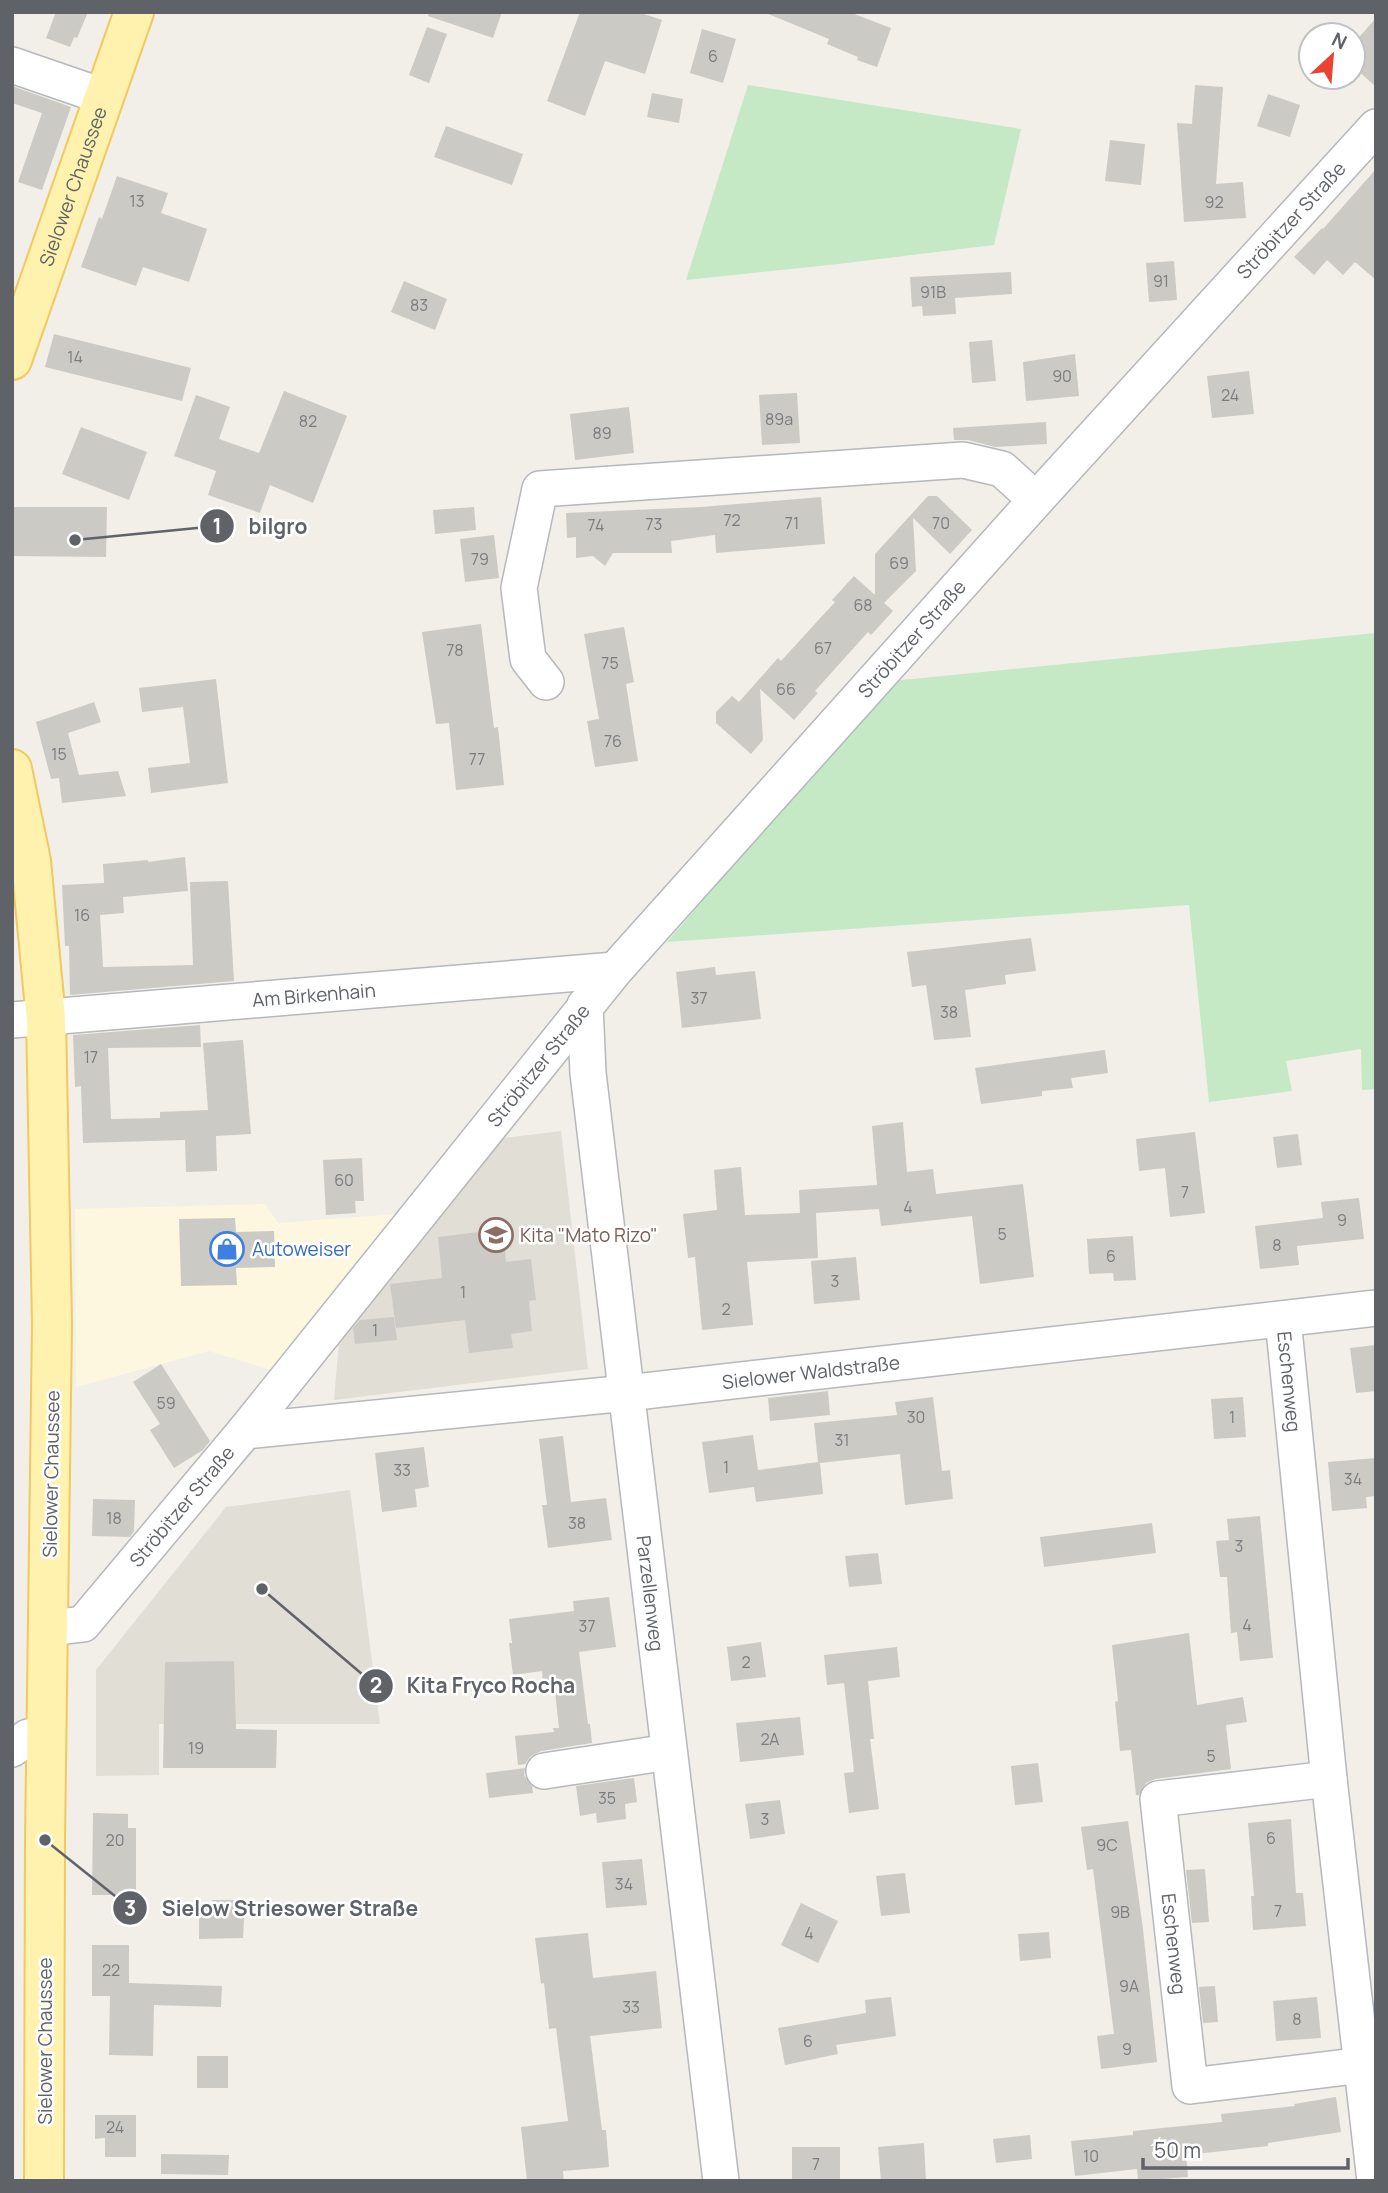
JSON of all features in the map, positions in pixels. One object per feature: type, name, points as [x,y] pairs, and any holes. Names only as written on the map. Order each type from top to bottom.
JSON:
[{"type":"main road","name":"Sielower Chaussee","points":[[12,360],[134,12]]},
{"type":"main road","name":"Sielower Chaussee","points":[[12,769],[31,861],[29,1019],[52,1324],[50,1628],[30,1743],[44,2181]]},
{"type":"street","points":[[12,65],[104,96]]},
{"type":"street","name":"Ströbitzer Straße","points":[[50,1628],[83,1624],[244,1432],[615,970],[1036,500],[1376,127]]},
{"type":"street","points":[[546,682],[528,659],[519,588],[540,489],[963,460],[1002,469],[1036,500]]},
{"type":"street","name":"Am Birkenhain","points":[[29,1019],[615,970]]},
{"type":"street","name":"Parzellenweg","points":[[585,1005],[588,1073],[721,2181]]},
{"type":"street","name":"Sielower Waldstraße","points":[[244,1432],[627,1393],[1376,1308]]},
{"type":"street","name":"Eschenweg","points":[[1283,1318],[1329,1779],[1375,2181]]},
{"type":"street","points":[[544,1771],[669,1752]]},
{"type":"street","name":"Eschenweg","points":[[1329,1779],[1158,1799],[1190,2086],[1363,2065]]},
{"type":"shaded area","name":"Kita \"Mato Rizo\"","points":[[561,1131],[588,1369],[334,1400],[340,1330],[496,1139]]},
{"type":"shaded area","points":[[265,1204],[278,1223],[398,1214],[275,1371],[209,1351],[76,1387],[75,1209]]},
{"type":"shaded area","points":[[350,1490],[380,1724],[159,1724],[159,1775],[96,1776],[96,1670],[226,1507]]},
{"type":"green space","points":[[748,85],[1021,129],[994,245],[686,280]]},
{"type":"green space","points":[[1376,633],[1376,1089],[1362,1090],[1361,1049],[1286,1061],[1292,1091],[1209,1102],[1189,905],[667,942],[892,681]]},
{"type":"building","points":[[56,12],[88,12],[77,38],[74,37],[70,47],[46,38]]},
{"type":"building","points":[[429,12],[502,12],[493,38],[428,16]]},
{"type":"building","points":[[580,12],[638,12],[662,20],[645,74],[605,61],[585,116],[547,101]]},
{"type":"building","points":[[849,12],[891,28],[877,67],[827,44],[829,39],[766,13]]},
{"type":"building","points":[[1376,18],[1376,87],[1367,79],[1367,28]]},
{"type":"building","points":[[427,27],[447,34],[429,83],[409,75]]},
{"type":"building","points":[[702,29],[736,39],[723,83],[690,73]]},
{"type":"building","points":[[1195,85],[1223,87],[1216,184],[1243,182],[1246,218],[1184,222],[1177,123],[1192,124]]},
{"type":"building","points":[[12,86],[71,107],[42,190],[18,182],[42,113],[12,103]]},
{"type":"building","points":[[652,93],[683,99],[679,123],[647,117]]},
{"type":"building","points":[[1268,94],[1300,105],[1290,137],[1257,126]]},
{"type":"building","points":[[446,126],[523,154],[512,185],[434,157]]},
{"type":"building","points":[[1110,140],[1145,144],[1141,185],[1105,181]]},
{"type":"building","points":[[1376,169],[1376,280],[1355,262],[1343,275],[1327,260],[1314,275],[1294,257],[1323,229]]},
{"type":"building","points":[[117,176],[168,193],[161,213],[207,229],[189,282],[143,267],[136,286],[81,267]]},
{"type":"building","points":[[1174,261],[1177,300],[1149,302],[1146,263]]},
{"type":"building","points":[[1011,272],[1012,294],[955,298],[956,314],[923,316],[922,306],[912,307],[910,277]]},
{"type":"building","points":[[404,281],[447,299],[435,330],[391,312]]},
{"type":"building","points":[[54,334],[191,368],[182,401],[45,367]]},
{"type":"building","points":[[992,340],[996,381],[972,383],[969,342]]},
{"type":"building","points":[[1075,354],[1079,396],[1026,401],[1023,362]]},
{"type":"building","points":[[1249,371],[1254,414],[1212,418],[1207,376]]},
{"type":"building","points":[[284,391],[347,416],[313,503],[270,485],[260,513],[208,495],[216,471],[174,456],[196,395],[230,407],[219,439],[259,453]]},
{"type":"building","points":[[797,393],[800,443],[762,445],[759,395]]},
{"type":"building","points":[[629,407],[634,453],[575,460],[570,414]]},
{"type":"building","points":[[1046,422],[1047,444],[995,447],[968,440],[954,440],[953,428]]},
{"type":"building","points":[[81,427],[147,452],[129,500],[62,474]]},
{"type":"building","points":[[928,496],[937,496],[972,530],[950,554],[913,518],[916,571],[884,603],[893,611],[871,635],[868,632],[815,691],[818,693],[794,720],[760,689],[763,740],[751,754],[716,723],[716,712],[732,696],[739,702],[778,658],[781,661],[835,602],[832,600],[854,576],[875,595],[875,554]]},
{"type":"building","points":[[821,497],[825,544],[716,553],[715,535],[671,541],[672,553],[613,553],[605,566],[593,556],[576,558],[576,537],[567,538],[566,513],[701,507]]},
{"type":"building","points":[[12,507],[107,507],[106,557],[12,556]]},
{"type":"building","points":[[474,507],[476,530],[435,534],[433,510]]},
{"type":"building","points":[[494,535],[499,578],[465,582],[460,539]]},
{"type":"building","points":[[481,624],[494,728],[498,727],[504,785],[456,790],[449,723],[436,724],[422,632]]},
{"type":"building","points":[[624,627],[634,682],[626,684],[638,761],[595,767],[587,721],[599,719],[584,634]]},
{"type":"building","points":[[216,679],[228,783],[151,793],[148,768],[190,763],[183,707],[142,712],[139,688]]},
{"type":"building","points":[[94,702],[101,722],[68,733],[79,775],[118,771],[126,796],[62,803],[59,778],[51,779],[36,722]]},
{"type":"building","points":[[185,857],[188,891],[123,897],[124,913],[100,915],[103,967],[193,965],[190,882],[228,881],[234,981],[70,995],[69,946],[65,946],[62,885],[104,883],[103,864]]},
{"type":"building","points":[[1031,938],[1036,971],[1005,975],[1006,984],[965,990],[971,1037],[934,1040],[926,985],[912,987],[907,952]]},
{"type":"building","points":[[715,967],[716,975],[755,971],[761,1019],[682,1028],[676,972]]},
{"type":"building","points":[[200,1025],[201,1047],[108,1048],[111,1119],[160,1118],[160,1112],[208,1110],[203,1043],[243,1040],[251,1134],[216,1136],[217,1171],[186,1172],[185,1140],[83,1143],[81,1086],[75,1087],[73,1035]]},
{"type":"building","points":[[1105,1050],[1108,1073],[1071,1078],[1073,1088],[1042,1091],[1042,1096],[981,1104],[975,1068]]},
{"type":"building","points":[[903,1122],[907,1172],[933,1169],[936,1194],[1023,1184],[1034,1277],[980,1284],[972,1216],[881,1226],[879,1209],[816,1213],[818,1258],[747,1262],[753,1325],[702,1330],[695,1257],[688,1258],[683,1214],[717,1210],[714,1170],[741,1167],[745,1215],[800,1213],[799,1190],[877,1185],[872,1126]]},
{"type":"building","points":[[1195,1132],[1205,1213],[1170,1217],[1165,1168],[1139,1171],[1136,1139]]},
{"type":"building","points":[[1298,1134],[1302,1165],[1277,1168],[1273,1137]]},
{"type":"building","points":[[362,1158],[364,1201],[355,1201],[356,1213],[326,1215],[323,1160]]},
{"type":"building","points":[[1359,1198],[1364,1239],[1297,1246],[1299,1265],[1260,1269],[1255,1226],[1323,1218],[1321,1202]]},
{"type":"building","name":"Autoweiser","points":[[235,1218],[236,1232],[274,1231],[275,1267],[236,1268],[237,1285],[181,1286],[179,1219]]},
{"type":"building","points":[[503,1229],[506,1262],[531,1259],[536,1300],[529,1301],[532,1331],[511,1334],[513,1348],[469,1353],[465,1320],[396,1328],[390,1284],[442,1278],[438,1237]]},
{"type":"building","points":[[1133,1236],[1136,1280],[1114,1281],[1113,1273],[1089,1274],[1087,1239]]},
{"type":"building","points":[[856,1257],[860,1300],[814,1304],[811,1261]]},
{"type":"building","points":[[394,1317],[397,1340],[355,1344],[353,1328],[360,1320]]},
{"type":"building","points":[[1376,1345],[1376,1391],[1356,1393],[1350,1348]]},
{"type":"building","points":[[161,1364],[210,1441],[203,1450],[174,1468],[150,1430],[160,1424],[133,1382]]},
{"type":"building","points":[[828,1391],[830,1415],[770,1421],[768,1398]]},
{"type":"building","points":[[933,1397],[942,1471],[950,1470],[953,1499],[905,1505],[900,1454],[820,1463],[823,1494],[756,1502],[754,1487],[709,1493],[702,1442],[753,1435],[758,1470],[818,1462],[814,1423],[897,1415],[895,1402]]},
{"type":"building","points":[[1243,1397],[1246,1437],[1214,1439],[1211,1399]]},
{"type":"building","points":[[563,1436],[571,1502],[606,1498],[612,1540],[548,1548],[542,1505],[547,1505],[539,1439]]},
{"type":"building","points":[[424,1447],[429,1487],[415,1489],[417,1507],[382,1512],[375,1453]]},
{"type":"building","points":[[1376,1458],[1376,1496],[1366,1497],[1367,1508],[1332,1511],[1328,1462]]},
{"type":"building","points":[[93,1499],[135,1500],[134,1531],[130,1537],[92,1536]]},
{"type":"building","points":[[1260,1516],[1273,1658],[1240,1661],[1237,1632],[1231,1633],[1227,1577],[1220,1577],[1216,1541],[1229,1540],[1227,1519]]},
{"type":"building","points":[[1152,1523],[1156,1553],[1044,1567],[1040,1537]]},
{"type":"building","points":[[878,1553],[882,1584],[849,1587],[845,1556]]},
{"type":"building","points":[[609,1597],[616,1647],[579,1652],[592,1743],[541,1751],[531,1756],[525,1764],[518,1765],[515,1736],[554,1732],[553,1728],[559,1728],[554,1682],[543,1684],[542,1671],[513,1675],[509,1619],[574,1611],[573,1601]]},
{"type":"building","points":[[1189,1633],[1197,1705],[1243,1697],[1247,1722],[1226,1725],[1231,1769],[1155,1779],[1146,1783],[1139,1795],[1136,1795],[1131,1750],[1120,1751],[1112,1645]]},
{"type":"building","points":[[761,1642],[766,1677],[731,1681],[727,1647]]},
{"type":"building","points":[[897,1647],[900,1677],[868,1681],[874,1739],[870,1739],[879,1809],[849,1813],[844,1773],[854,1772],[844,1683],[827,1685],[824,1655]]},
{"type":"building","points":[[234,1661],[236,1729],[277,1730],[276,1768],[163,1768],[165,1662]]},
{"type":"building","points":[[800,1717],[804,1755],[740,1762],[736,1723]]},
{"type":"building","points":[[1038,1763],[1043,1802],[1015,1805],[1011,1766]]},
{"type":"building","points":[[525,1768],[524,1775],[532,1786],[533,1793],[489,1798],[486,1773]]},
{"type":"building","points":[[634,1778],[637,1802],[625,1804],[626,1819],[597,1823],[596,1813],[580,1816],[576,1786]]},
{"type":"building","points":[[780,1800],[785,1834],[750,1839],[745,1804]]},
{"type":"building","points":[[93,1813],[128,1814],[128,1828],[136,1828],[136,1895],[92,1895]]},
{"type":"building","points":[[1291,1819],[1296,1893],[1303,1893],[1306,1926],[1253,1930],[1251,1896],[1254,1896],[1248,1823]]},
{"type":"building","points":[[1128,1821],[1157,2062],[1101,2069],[1097,2036],[1114,2034],[1093,1869],[1087,1870],[1081,1827]]},
{"type":"building","points":[[642,1859],[647,1905],[606,1908],[602,1862]]},
{"type":"building","points":[[1205,1869],[1209,1922],[1192,1923],[1186,1870]]},
{"type":"building","points":[[905,1873],[910,1913],[881,1916],[876,1876]]},
{"type":"building","points":[[212,1900],[245,1900],[243,1938],[199,1939],[199,1903],[212,1903]]},
{"type":"building","points":[[801,1903],[838,1921],[818,1963],[781,1945]]},
{"type":"building","points":[[1049,1932],[1051,1958],[1020,1961],[1018,1934]]},
{"type":"building","points":[[588,1933],[593,1978],[656,1971],[662,2028],[590,2036],[602,2130],[606,2130],[609,2167],[563,2171],[564,2181],[527,2181],[521,2127],[568,2121],[556,2028],[549,2029],[535,1938]]},
{"type":"building","points":[[92,1945],[129,1945],[129,1983],[222,1986],[221,2007],[154,2005],[153,2056],[109,2055],[110,1996],[92,1996]]},
{"type":"building","points":[[1215,1986],[1218,2022],[1203,2023],[1199,1987]]},
{"type":"building","points":[[891,1997],[896,2036],[836,2045],[838,2054],[785,2065],[778,2028],[866,2013],[865,2000]]},
{"type":"building","points":[[1317,1997],[1321,2038],[1276,2041],[1273,2001]]},
{"type":"building","points":[[197,2056],[228,2056],[228,2088],[197,2088]]},
{"type":"building","points":[[1336,2097],[1341,2132],[1268,2143],[1268,2146],[1186,2155],[1188,2177],[1138,2181],[1137,2169],[1075,2176],[1071,2141],[1133,2135],[1133,2131],[1222,2122],[1221,2114],[1295,2106],[1294,2104]]},
{"type":"building","points":[[95,2115],[136,2115],[136,2157],[105,2157],[105,2138],[95,2139]]},
{"type":"building","points":[[1030,2135],[1032,2159],[996,2163],[993,2139]]},
{"type":"building","points":[[924,2143],[926,2181],[881,2181],[878,2147]]},
{"type":"building","points":[[792,2147],[840,2147],[840,2181],[792,2181]]},
{"type":"building","points":[[161,2154],[229,2155],[228,2175],[161,2174]]},
{"type":"place","name":"bilgro","points":[[75,540]]},
{"type":"place","name":"Kita \"Mato Rizo\"","points":[[496,1235]]},
{"type":"place","name":"Autoweiser","points":[[227,1249]]},
{"type":"place","name":"Kita Fryco Rocha","points":[[262,1589]]},
{"type":"place","name":"Sielow Striesower Straße","points":[[45,1840]]}]
